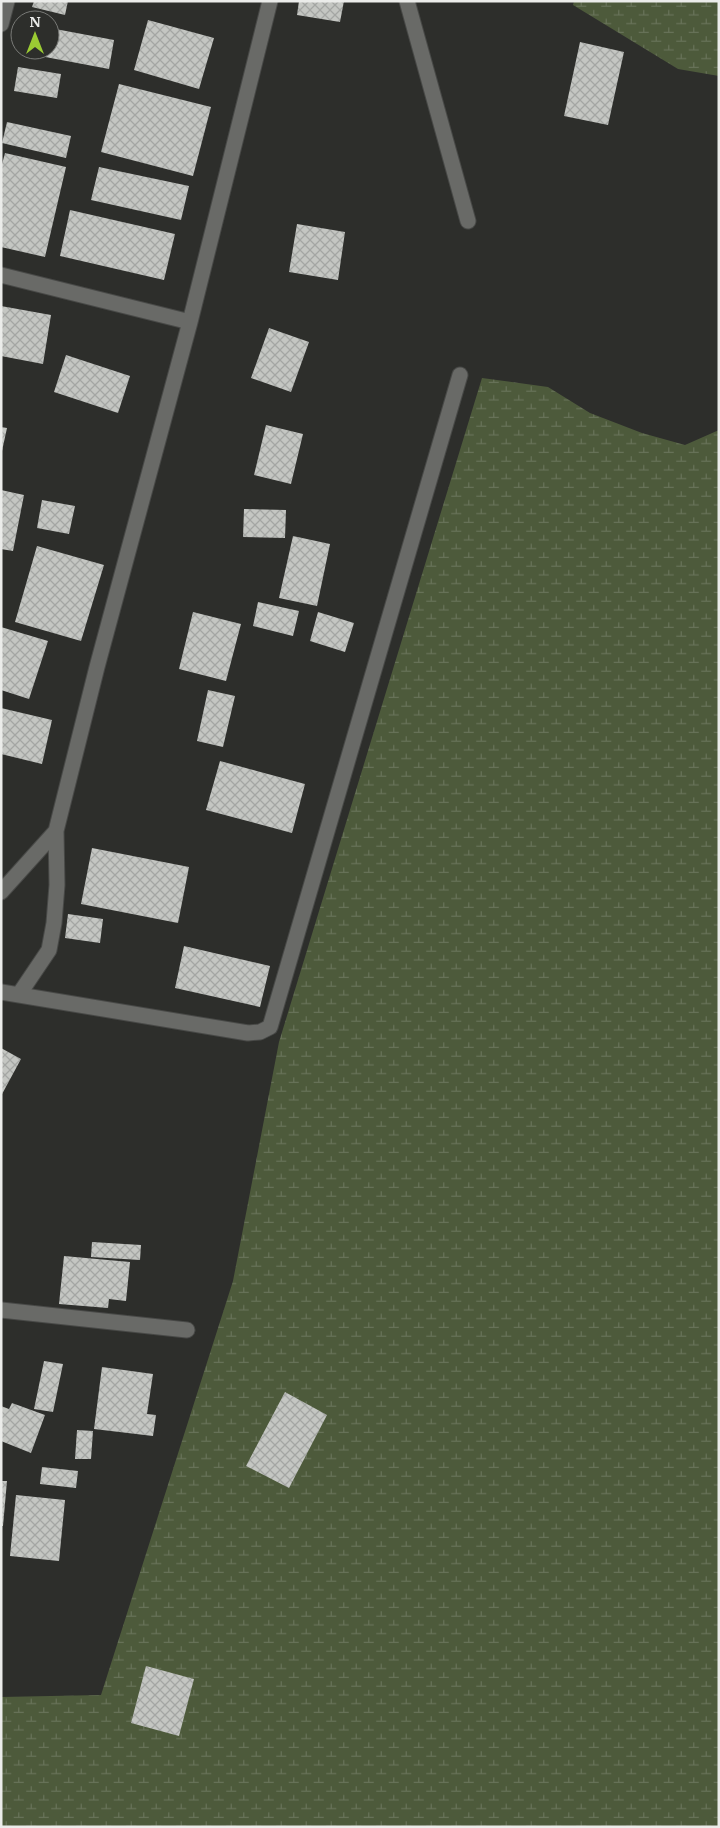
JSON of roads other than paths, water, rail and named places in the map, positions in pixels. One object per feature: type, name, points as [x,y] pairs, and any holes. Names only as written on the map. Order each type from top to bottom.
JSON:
[{"type":"street","points":[[1,24],[7,1]]},
{"type":"street","points":[[20,993],[49,950],[54,923],[57,886],[56,831],[99,657],[190,322],[270,1]]},
{"type":"street","points":[[406,1],[468,221]]},
{"type":"street","points":[[1,275],[190,322]]},
{"type":"street","points":[[1,992],[20,993],[248,1033],[260,1032],[270,1027],[460,375]]},
{"type":"street","points":[[1,892],[56,831]]},
{"type":"street","points":[[1,1310],[187,1330]]}]
